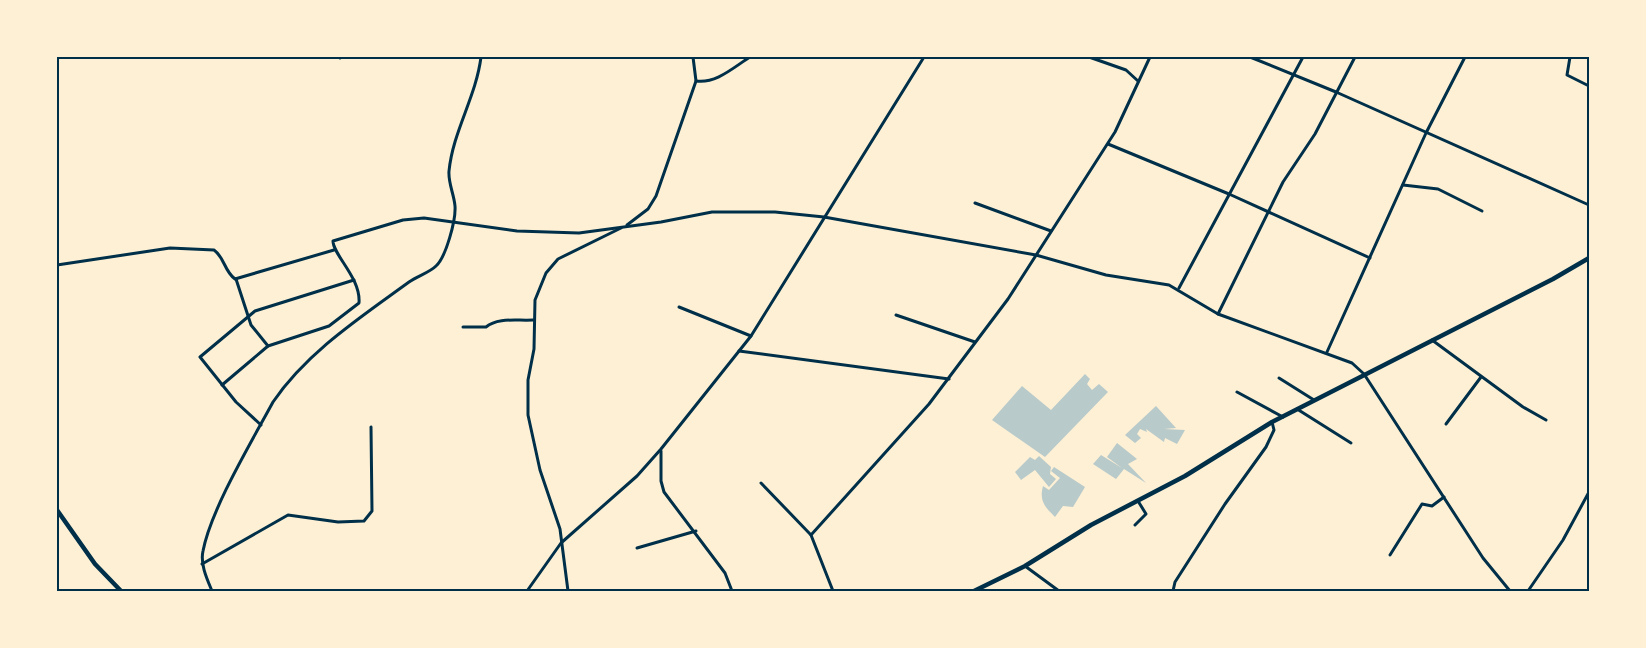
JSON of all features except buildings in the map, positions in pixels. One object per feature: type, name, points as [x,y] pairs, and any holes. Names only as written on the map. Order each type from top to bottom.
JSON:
[{"type":"street","points":[[212,591],[202,564],[203,550],[216,513],[284,385],[306,363],[411,280],[437,266],[454,222],[455,204],[449,171],[454,142],[478,81],[481,57]]},
{"type":"street","points":[[568,591],[560,529],[540,470],[528,415],[528,380],[534,349],[534,300],[539,285],[552,265],[571,251],[626,226],[653,203],[696,81],[693,57]]},
{"type":"street","points":[[696,81],[705,82],[717,77],[750,57]]},
{"type":"street","points":[[527,591],[561,543],[637,476],[661,449],[751,336],[924,57]]},
{"type":"street","points":[[1089,57],[1126,70],[1138,81]]},
{"type":"street","points":[[811,535],[863,480],[948,379],[1008,299],[1108,144],[1150,57]]},
{"type":"street","points":[[1250,57],[1336,92],[1589,205]]},
{"type":"street","points":[[1178,288],[1303,57]]},
{"type":"street","points":[[1218,314],[1283,182],[1315,134],[1355,57]]},
{"type":"street","points":[[1327,352],[1426,133],[1465,57]]},
{"type":"street","points":[[1570,57],[1567,75],[1589,86]]},
{"type":"street","points":[[1108,144],[1230,195],[1370,258]]},
{"type":"street","points":[[1403,185],[1438,189],[1482,211]]},
{"type":"street","points":[[975,203],[1051,231]]},
{"type":"street","points":[[222,386],[268,346],[334,324],[360,303],[354,280],[345,261],[334,250],[333,241],[404,220],[424,218],[517,231],[579,233],[712,212],[775,212],[824,217],[1036,255],[1106,275],[1178,288],[1218,314],[1352,363],[1364,374],[1483,558],[1510,591]]},
{"type":"street","points":[[57,265],[170,248],[214,250],[223,259],[229,274],[236,279],[248,317],[268,346]]},
{"type":"street","points":[[236,279],[334,250]]},
{"type":"street","points":[[974,591],[1025,566],[1091,525],[1138,501],[1297,409],[1553,279],[1589,258]]},
{"type":"street","points":[[261,425],[222,386],[200,357],[255,311],[354,280]]},
{"type":"street","points":[[679,307],[751,336]]},
{"type":"street","points":[[896,315],[975,342]]},
{"type":"street","points":[[463,327],[486,327],[499,320],[533,320]]},
{"type":"street","points":[[1432,340],[1522,407],[1546,420]]},
{"type":"street","points":[[739,351],[948,379]]},
{"type":"street","points":[[1446,424],[1481,377]]},
{"type":"street","points":[[1279,378],[1314,400]]},
{"type":"street","points":[[1237,392],[1283,417]]},
{"type":"street","points":[[1297,409],[1350,443]]},
{"type":"street","points":[[1173,591],[1175,582],[1214,521],[1266,447],[1274,430],[1272,423]]},
{"type":"street","points":[[202,564],[288,514],[338,522],[364,521],[372,511],[371,427]]},
{"type":"street","points":[[661,449],[661,481],[664,492],[696,531],[725,573],[732,591]]},
{"type":"street","points":[[761,483],[811,535],[833,591]]},
{"type":"street","points":[[1528,591],[1563,540],[1589,492]]},
{"type":"street","points":[[1390,555],[1422,504],[1432,506],[1444,497]]},
{"type":"street","points":[[1135,525],[1146,514],[1138,501]]},
{"type":"street","points":[[57,510],[95,564],[121,591]]},
{"type":"street","points":[[637,548],[696,531]]},
{"type":"street","points":[[1025,566],[1059,591]]},
{"type":"shaded area","points":[[1085,374],[1090,379],[1087,384],[1092,390],[1099,384],[1108,392],[1045,457],[992,420],[1022,386],[1051,410]]},
{"type":"shaded area","points":[[1156,406],[1176,428],[1164,429],[1185,430],[1177,444],[1165,438],[1164,442],[1146,429],[1147,432],[1140,429],[1137,434],[1141,438],[1135,443],[1125,435]]},
{"type":"shaded area","points":[[1117,443],[1137,459],[1128,464],[1146,483],[1124,469],[1116,479],[1093,464],[1101,455],[1122,468],[1107,457]]},
{"type":"shaded area","points":[[1039,456],[1051,467],[1050,474],[1056,479],[1049,487],[1035,470],[1021,480],[1015,472],[1030,457],[1035,460]]},
{"type":"shaded area","points":[[1054,467],[1085,487],[1073,507],[1063,506],[1055,517],[1042,500],[1043,486],[1049,490],[1060,478],[1051,471]]}]
